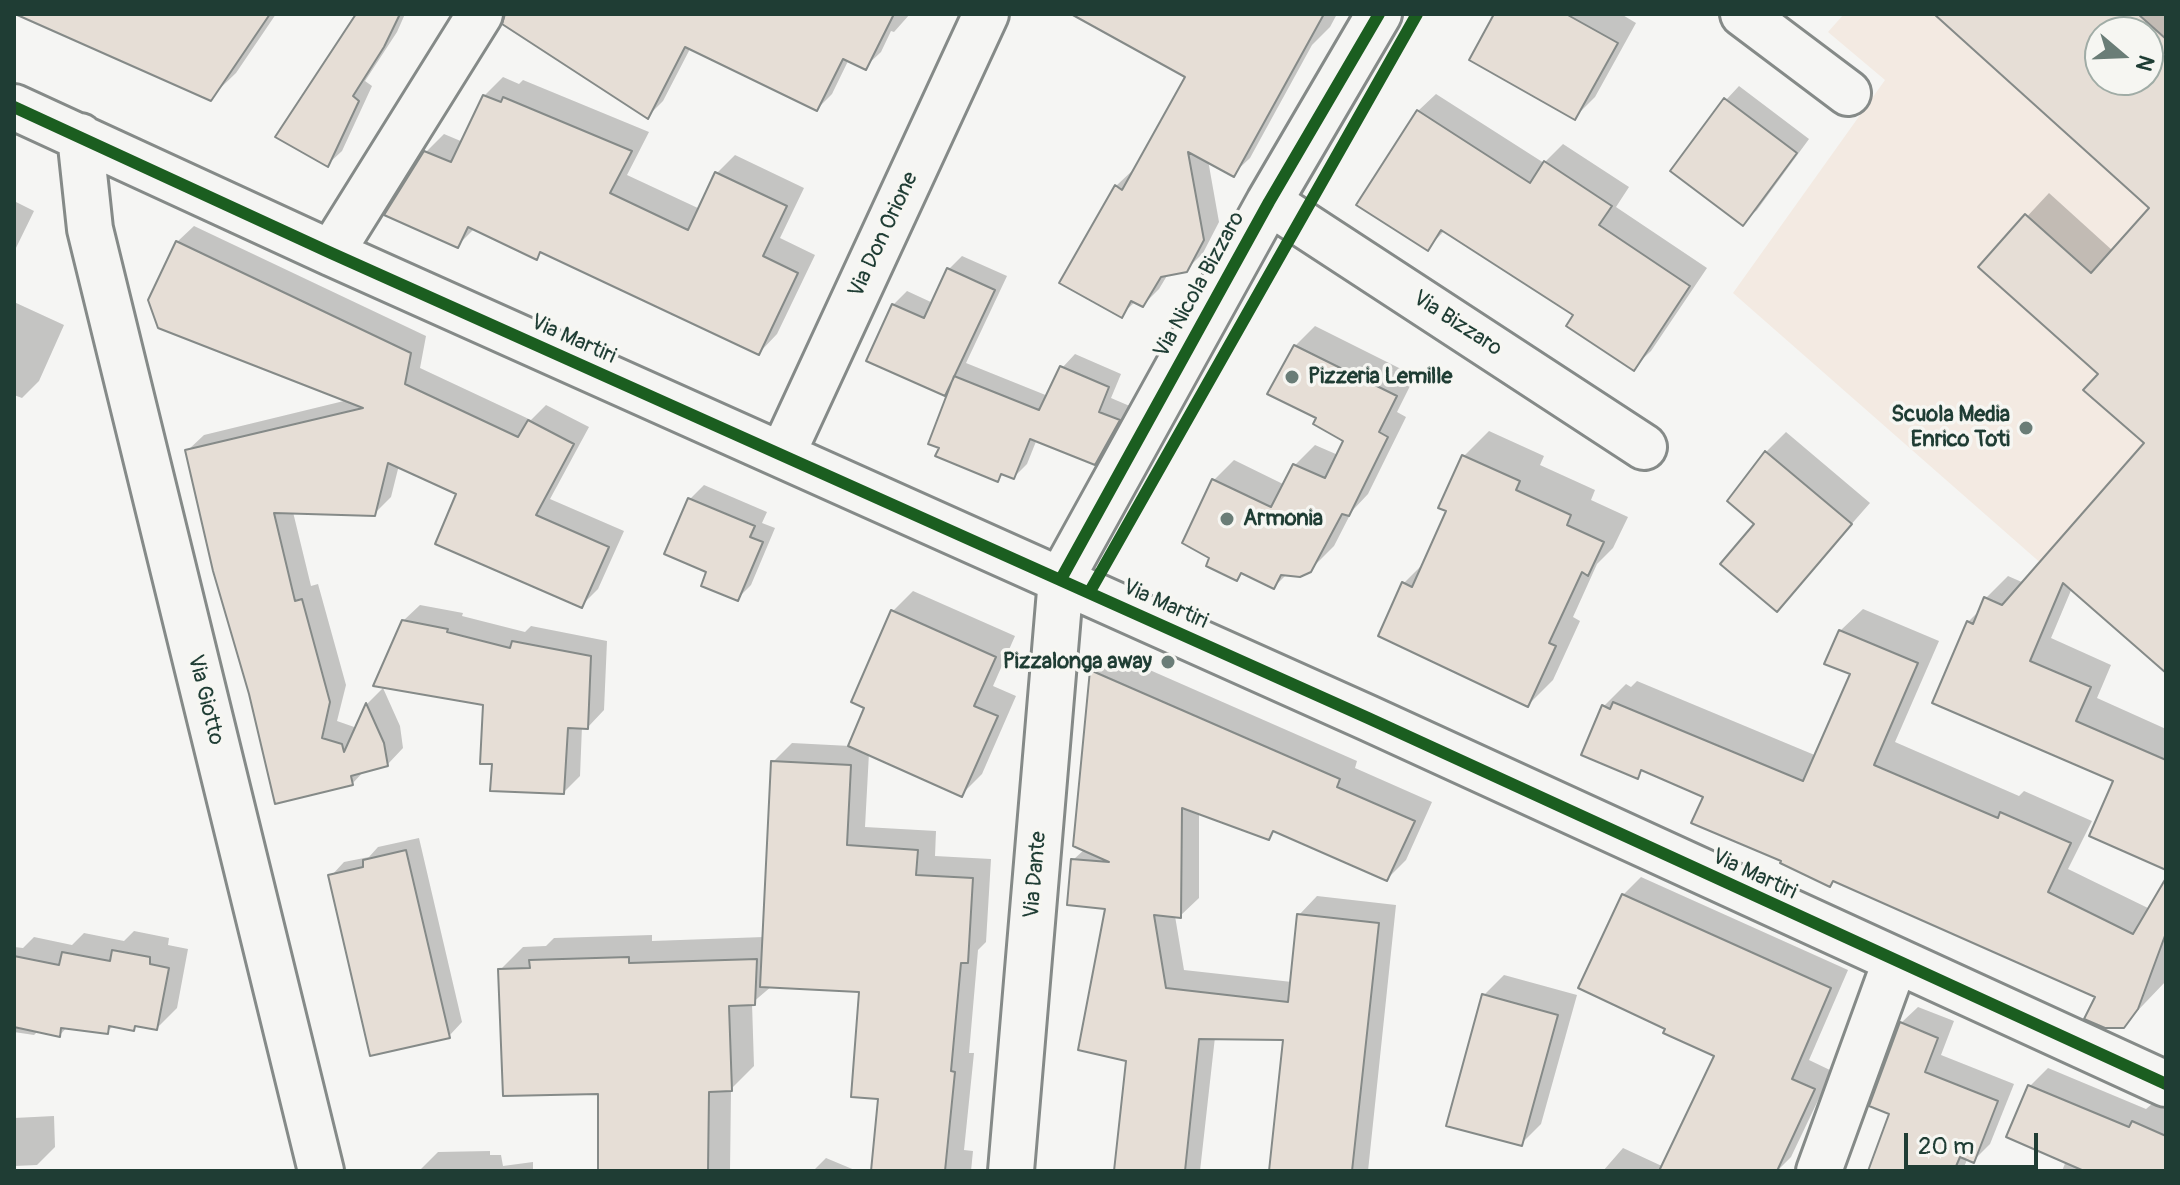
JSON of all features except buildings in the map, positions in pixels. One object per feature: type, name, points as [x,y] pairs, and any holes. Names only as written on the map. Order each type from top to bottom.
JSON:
[{"type":"street","points":[[331,253],[480,14]]},
{"type":"street","name":"Via Don Orione","points":[[782,455],[986,14]]},
{"type":"street","name":"Via Nicola Bizzaro","points":[[1061,579],[1269,202],[1379,14]]},
{"type":"street","points":[[1743,14],[1848,93]]},
{"type":"street","name":"Via Martiri","points":[[14,107],[331,253],[1061,579],[2166,1084]]},
{"type":"street","name":"Via Giotto","points":[[80,136],[90,229],[321,1171]]},
{"type":"street","points":[[90,229],[136,161]]},
{"type":"street","name":"Via Bizzaro","points":[[1269,202],[1644,447]]},
{"type":"street","name":"Via Dante","points":[[1011,1171],[1061,579]]},
{"type":"street","points":[[1819,1171],[1895,962]]},
{"type":"shaded area","name":"Scuola Media Enrico Toti","points":[[1844,14],[2166,14],[2166,673],[1733,293],[1885,80],[1828,32]]},
{"type":"cycle path","points":[[1061,579],[1269,202],[1379,14]]},
{"type":"cycle path","points":[[1089,593],[1417,14]]},
{"type":"cycle path","points":[[14,107],[331,253],[1368,718],[2166,1084]]},
{"type":"place","name":"Pizzeria Lemille","points":[[1292,377]]},
{"type":"place","name":"Scuola Media Enrico Toti","points":[[2026,428]]},
{"type":"place","name":"Armonia","points":[[1227,519]]},
{"type":"place","name":"Pizzalonga away","points":[[1168,662]]}]
